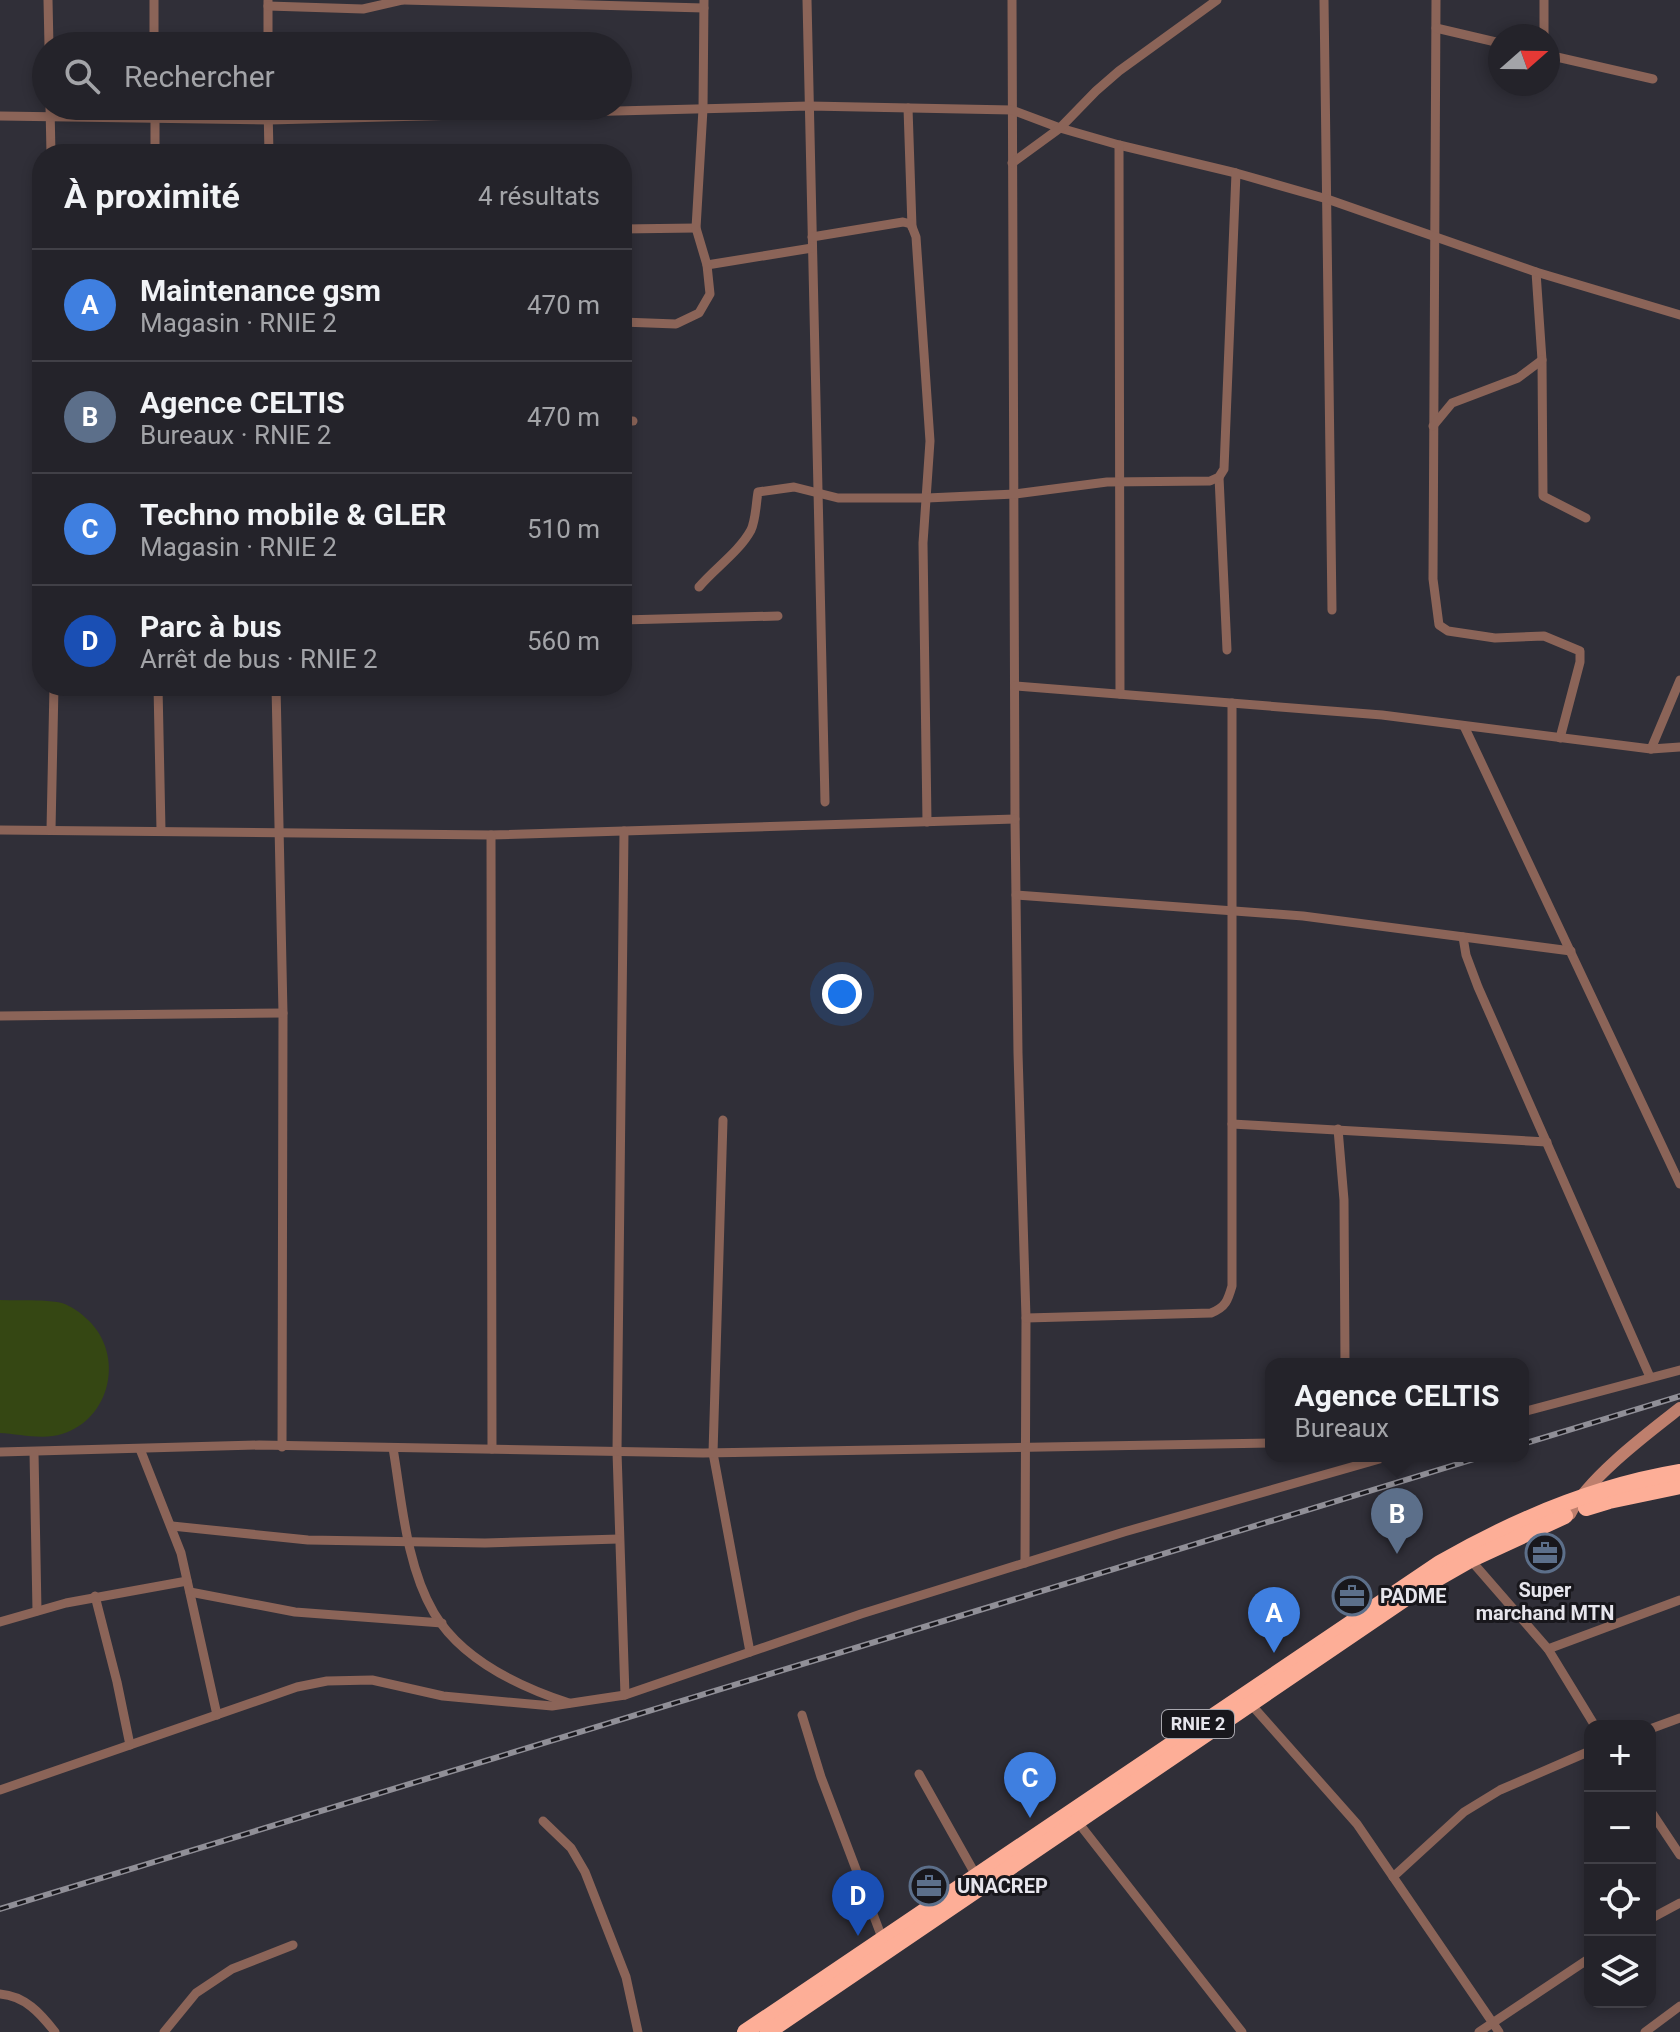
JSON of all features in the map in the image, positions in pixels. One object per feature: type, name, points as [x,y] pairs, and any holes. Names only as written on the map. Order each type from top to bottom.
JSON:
[{"type":"highway","name":"RNIE 2","points":[[1573,1507],[1620,1486],[1680,1472]]},
{"type":"highway","name":"RNIE 2","points":[[745,2032],[766,2029],[978,1880],[1246,1699],[1414,1579],[1467,1555],[1519,1522],[1573,1507],[1680,1486]]},
{"type":"main road","points":[[1573,1507],[1629,1448],[1680,1408]]},
{"type":"street","points":[[48,0],[49,32]]},
{"type":"street","points":[[154,0],[154,32]]},
{"type":"street","points":[[268,32],[268,3],[363,9],[403,0],[704,4],[703,109],[696,228],[707,265],[710,294],[699,313],[676,324],[632,322]]},
{"type":"street","points":[[807,0],[825,802]]},
{"type":"street","points":[[1012,0],[1015,819],[1026,1318],[1025,1563]]},
{"type":"street","points":[[1012,163],[1060,128],[1119,71],[1217,0]]},
{"type":"street","points":[[1324,0],[1332,610]]},
{"type":"street","points":[[1436,0],[1433,579],[1439,625],[1448,631],[1495,638],[1544,636],[1580,651],[1580,662],[1560,738]]},
{"type":"street","points":[[1544,0],[1544,24]]},
{"type":"street","points":[[1436,28],[1488,40]]},
{"type":"street","points":[[1560,58],[1653,79]]},
{"type":"street","points":[[632,111],[809,106],[1012,110],[1119,145],[1327,199],[1536,272],[1680,315]]},
{"type":"street","points":[[908,108],[912,227],[916,237],[930,441],[923,543],[927,822]]},
{"type":"street","points":[[0,116],[32,113]]},
{"type":"street","points":[[50,120],[51,144]]},
{"type":"street","points":[[155,120],[155,144]]},
{"type":"street","points":[[269,120],[269,144]]},
{"type":"street","points":[[1119,145],[1120,694]]},
{"type":"street","points":[[699,587],[751,529],[758,492],[794,487],[838,498],[927,498],[1015,494],[1119,481],[1210,481],[1219,477],[1224,469],[1236,173]]},
{"type":"street","points":[[707,265],[903,222],[912,227]]},
{"type":"street","points":[[632,229],[696,228]]},
{"type":"street","points":[[1536,272],[1542,360],[1543,496],[1586,518]]},
{"type":"street","points":[[1433,426],[1452,403],[1518,378],[1542,360]]},
{"type":"street","points":[[1219,477],[1227,650]]},
{"type":"street","points":[[632,620],[778,616]]},
{"type":"street","points":[[1651,749],[1680,680]]},
{"type":"street","points":[[1015,686],[1382,715],[1651,749],[1680,747]]},
{"type":"street","points":[[51,830],[54,696]]},
{"type":"street","points":[[158,696],[161,830]]},
{"type":"street","points":[[276,696],[283,1013],[282,1447]]},
{"type":"street","points":[[1026,1318],[1211,1313],[1222,1309],[1228,1300],[1232,1286],[1232,703]]},
{"type":"street","points":[[1464,726],[1680,1184]]},
{"type":"street","points":[[0,830],[491,835],[1015,819]]},
{"type":"street","points":[[624,831],[617,1452],[625,1695]]},
{"type":"street","points":[[491,835],[492,1449]]},
{"type":"street","points":[[1016,895],[1303,916],[1571,951]]},
{"type":"street","points":[[1463,937],[1478,987],[1650,1377]]},
{"type":"street","points":[[0,1016],[283,1013]]},
{"type":"street","points":[[723,1120],[713,1453],[750,1652]]},
{"type":"street","points":[[1232,1124],[1547,1142]]},
{"type":"street","points":[[1338,1129],[1344,1200],[1345,1358]]},
{"type":"street","points":[[1529,1410],[1680,1370]]},
{"type":"street","points":[[0,1452],[282,1447],[713,1453],[1265,1443]]},
{"type":"street","points":[[393,1448],[408,1540],[425,1591],[442,1623],[472,1653],[520,1686],[575,1705]]},
{"type":"street","points":[[140,1449],[172,1526],[217,1715]]},
{"type":"street","points":[[34,1452],[37,1611]]},
{"type":"street","points":[[0,1790],[297,1687],[350,1679],[372,1680],[443,1696],[493,1703],[552,1706],[575,1705],[625,1695],[861,1614],[1370,1462]]},
{"type":"street","points":[[172,1526],[308,1540],[485,1543],[619,1539]]},
{"type":"street","points":[[1467,1555],[1548,1649],[1591,1720]]},
{"type":"street","points":[[0,1622],[95,1596],[187,1581]]},
{"type":"street","points":[[190,1592],[295,1612],[442,1623]]},
{"type":"street","points":[[95,1596],[130,1745]]},
{"type":"street","points":[[1548,1649],[1680,1600]]},
{"type":"street","points":[[1246,1699],[1357,1824],[1499,2032]]},
{"type":"street","points":[[802,1715],[821,1777],[885,1944]]},
{"type":"street","points":[[1656,1727],[1680,1718]]},
{"type":"street","points":[[1393,1877],[1464,1812],[1500,1790],[1584,1754]]},
{"type":"street","points":[[919,1774],[978,1880]]},
{"type":"street","points":[[1074,1816],[1242,2032]]},
{"type":"street","points":[[1656,1819],[1680,1855]]},
{"type":"street","points":[[543,1821],[571,1848],[585,1872],[626,1977],[638,2032]]},
{"type":"street","points":[[1656,1916],[1680,1903]]},
{"type":"street","points":[[164,2032],[196,1993],[232,1969],[293,1945]]},
{"type":"street","points":[[1479,2032],[1584,1962]]},
{"type":"street","points":[[0,1994],[27,2003],[55,2032]]},
{"type":"street","points":[[1645,2032],[1680,2006]]},
{"type":"green space","points":[[0,1300],[62,1303],[82,1315],[100,1334],[109,1367],[107,1384],[102,1401],[79,1426],[47,1437],[0,1433]]},
{"type":"railway","points":[[1529,1442],[1680,1396]]},
{"type":"railway","points":[[0,1909],[1464,1462]]},
{"type":"place","name":"Super marchand MTN","points":[[1545,1553]]},
{"type":"place","name":"Agence CELTIS","points":[[1397,1554]]},
{"type":"place","name":"PADME","points":[[1352,1596]]},
{"type":"place","name":"Maintenance gsm","points":[[1274,1653]]},
{"type":"place","name":"Techno mobile & GLER","points":[[1030,1818]]},
{"type":"place","name":"UNACREP","points":[[929,1886]]},
{"type":"place","name":"Parc à bus","points":[[858,1936]]}]
